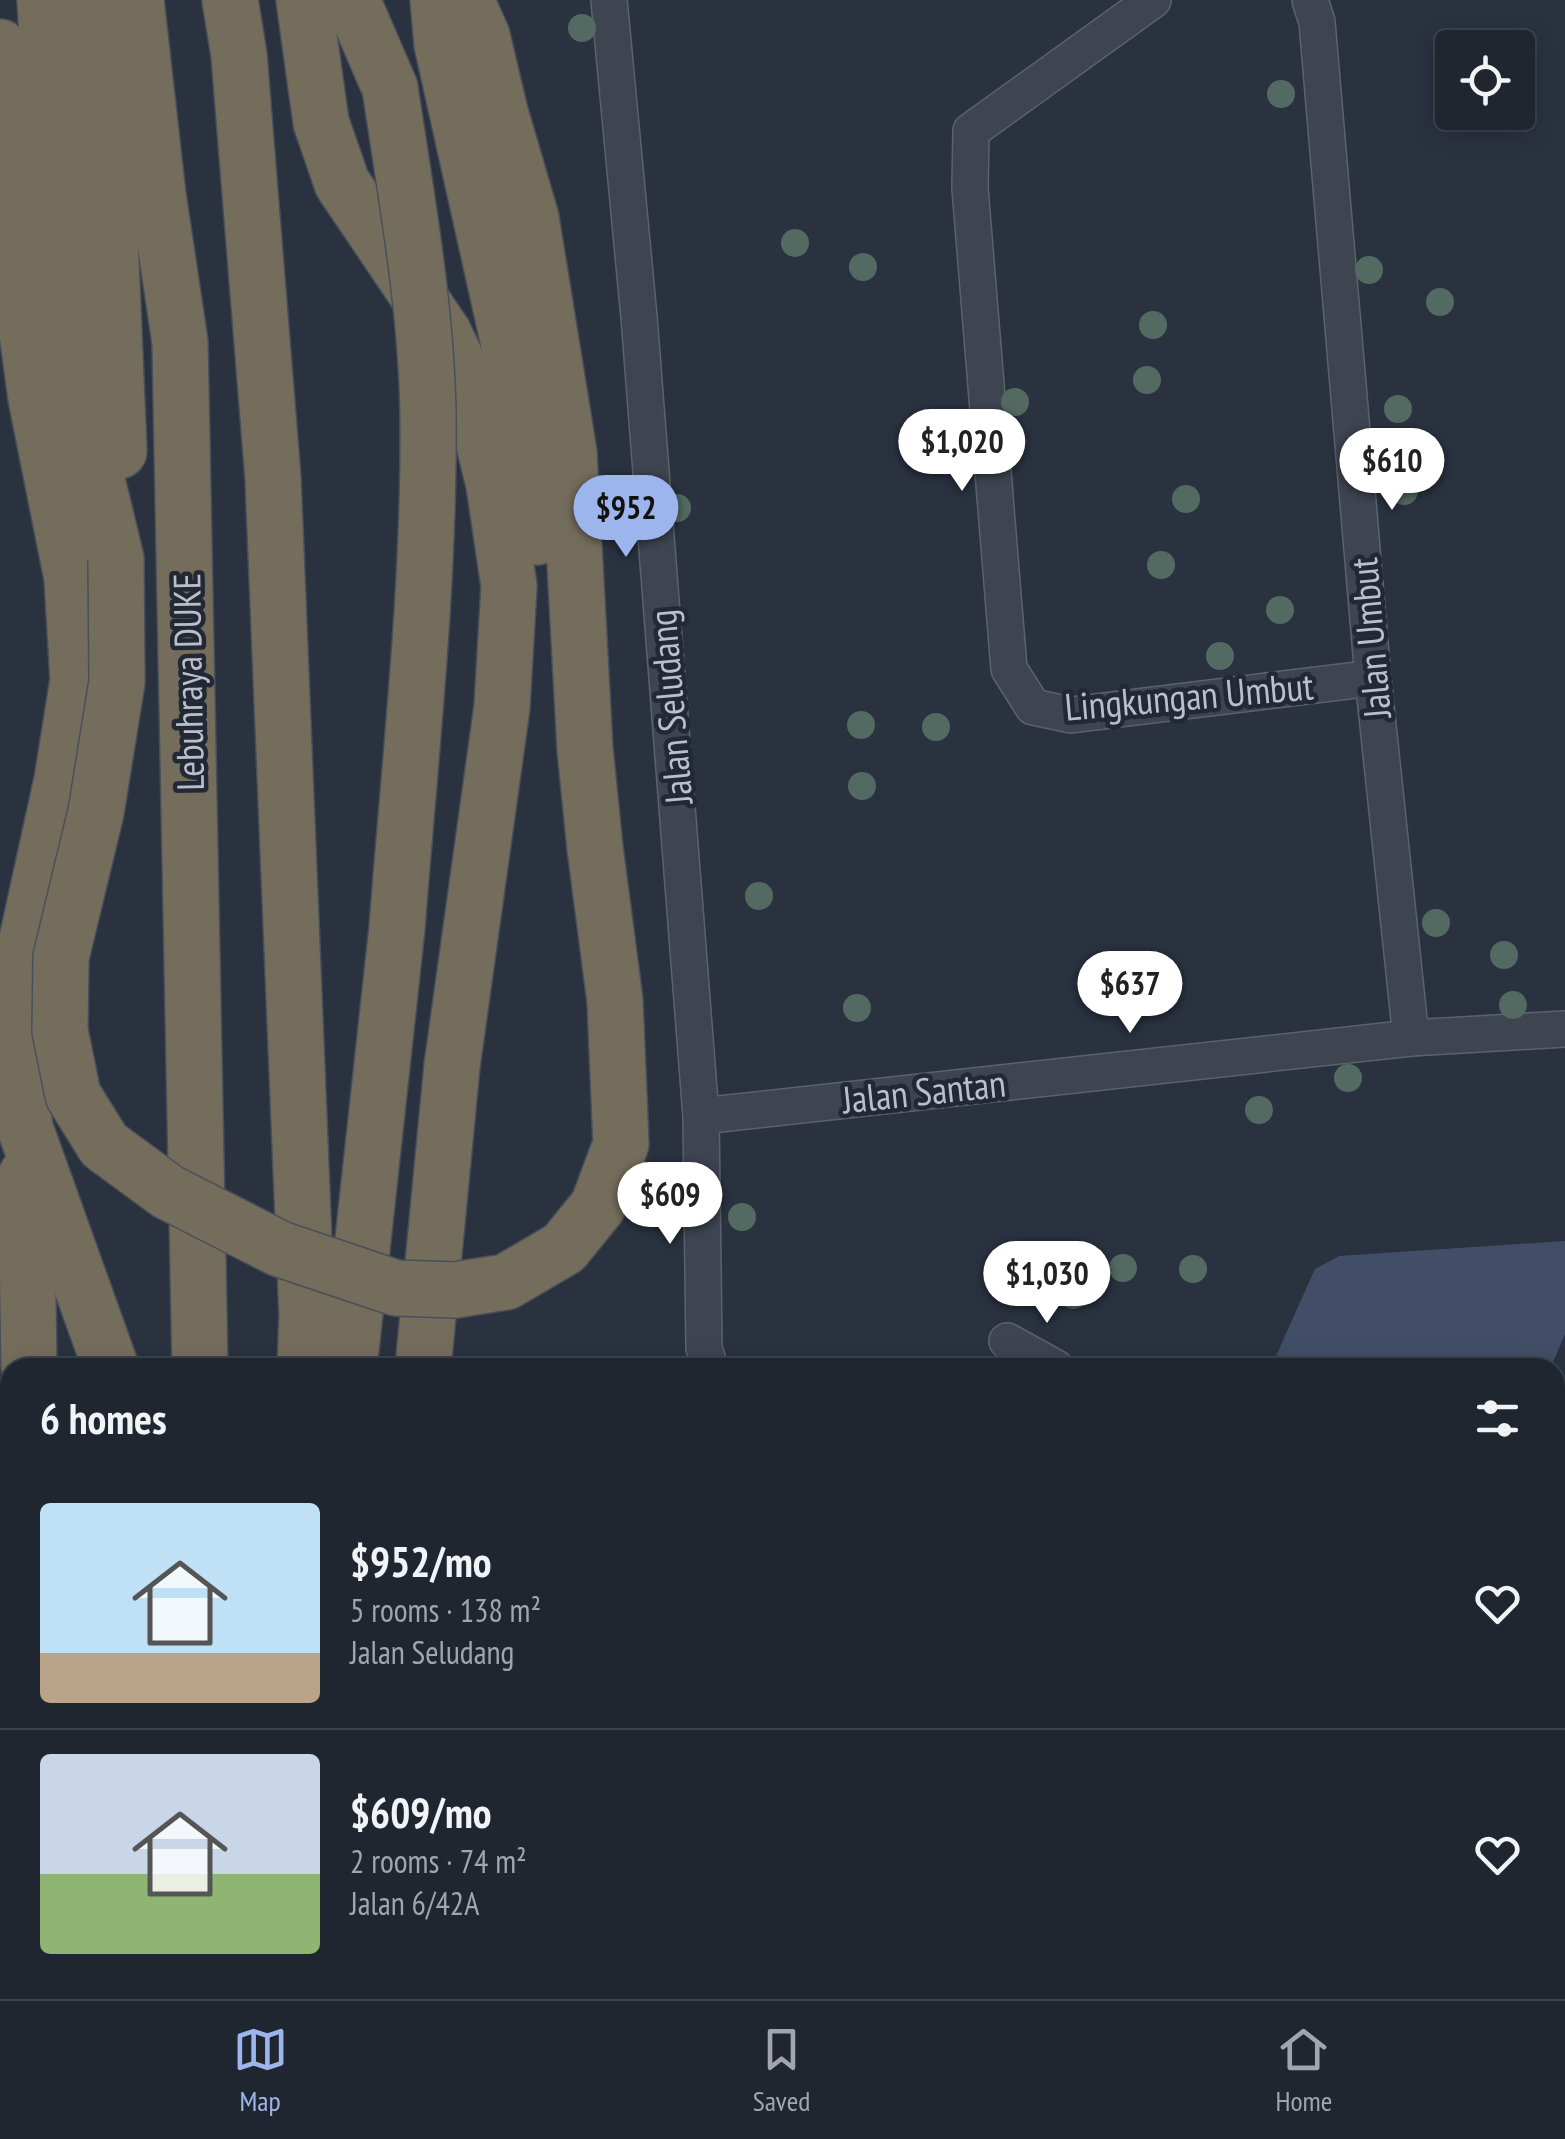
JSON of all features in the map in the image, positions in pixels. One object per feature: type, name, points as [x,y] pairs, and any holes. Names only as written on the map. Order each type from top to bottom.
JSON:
[{"type":"highway","points":[[44,0],[61,296],[116,559]]},
{"type":"highway","points":[[95,0],[107,165],[119,448],[116,682],[96,812],[61,957],[60,1032],[73,1096],[104,1144],[168,1192],[280,1248],[396,1288],[455,1290],[506,1282],[564,1248],[598,1206],[620,1144],[615,1000],[594,848],[570,453],[531,218],[474,18]]},
{"type":"highway","name":"Lebuhraya DUKE","points":[[136,0],[158,195],[180,342],[200,1358]]},
{"type":"highway","points":[[230,0],[239,55],[273,478],[307,1316],[305,1358]]},
{"type":"highway","points":[[304,0],[322,122],[342,183],[444,334],[471,391],[494,486],[509,586],[502,706],[452,1066],[424,1358]]},
{"type":"highway","points":[[352,0],[390,88]]},
{"type":"highway","points":[[350,1358],[397,928],[426,544],[428,409],[417,272],[376,0]]},
{"type":"highway","points":[[438,0],[442,44],[519,389],[539,554],[537,594],[525,651],[502,706]]},
{"type":"highway","points":[[0,47],[10,209],[36,398],[72,578],[78,680],[62,780],[16,990],[14,1034],[26,1128],[29,1358]]},
{"type":"highway","points":[[26,1128],[107,1358]]},
{"type":"street","name":"Jalan Seludang","points":[[609,0],[642,357],[701,1116],[707,1358]]},
{"type":"street","name":"Lingkungan Umbut","points":[[1153,0],[971,131],[970,188],[1009,669],[1034,707],[1071,715],[1374,678]]},
{"type":"street","name":"Jalan Umbut","points":[[1310,0],[1317,22],[1374,678],[1411,1038]]},
{"type":"street","name":"Jalan Santan","points":[[701,1116],[1411,1038],[1565,1029]]},
{"type":"street","points":[[1007,1341],[1038,1358]]},
{"type":"water","points":[[1565,1241],[1565,1334],[1555,1358],[1275,1358],[1315,1269],[1339,1256]]}]
